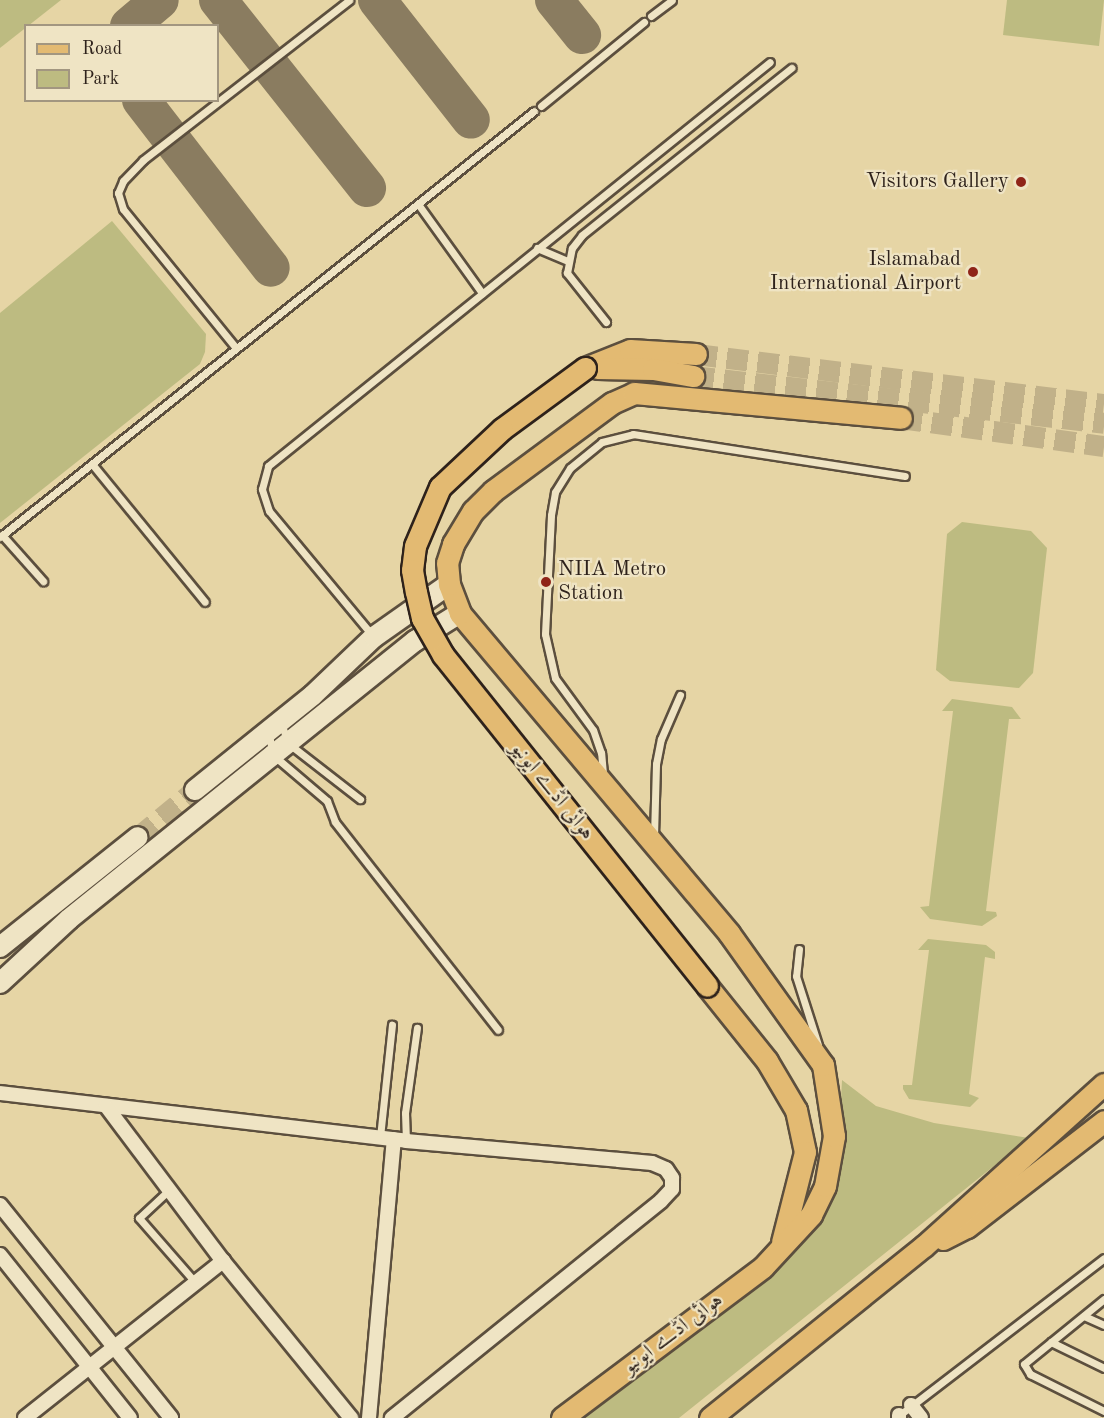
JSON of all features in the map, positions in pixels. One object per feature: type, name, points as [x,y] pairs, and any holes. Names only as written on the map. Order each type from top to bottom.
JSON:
[{"type":"main road","name":"ہوائی اڈے ایونیو","points":[[696,354],[630,350],[585,368],[502,429],[440,487],[415,546],[412,570],[422,618],[443,655],[767,1061],[796,1110],[805,1152],[781,1246]]},
{"type":"main road","points":[[585,368],[636,368],[693,376]]},
{"type":"main road","points":[[460,614],[449,584],[447,563],[453,544],[473,511],[493,491],[622,396],[662,393],[901,418]]},
{"type":"main road","name":"ہوائی اڈے ایونیو","points":[[460,614],[653,839],[729,933],[823,1065],[834,1136],[825,1186],[812,1215],[763,1268],[562,1418]]},
{"type":"main road","points":[[710,1418],[924,1246],[1104,1084]]},
{"type":"main road","points":[[924,1246],[967,1227],[1104,1121]]},
{"type":"street","points":[[222,798],[202,785],[274,727],[374,637],[449,584]]},
{"type":"street","points":[[0,983],[69,919],[415,641],[460,614]]},
{"type":"street","points":[[0,947],[138,837]]},
{"type":"street","points":[[0,1094],[393,1139],[652,1163],[666,1169],[672,1178],[672,1189],[661,1201],[392,1418]]},
{"type":"street","points":[[106,1106],[223,1261],[351,1418]]},
{"type":"street","points":[[369,1418],[393,1139]]},
{"type":"street","points":[[0,1205],[171,1418]]},
{"type":"street","points":[[0,1255],[130,1418]]},
{"type":"street","points":[[25,1418],[223,1261]]},
{"type":"street","points":[[911,1405],[921,1418]]},
{"type":"lane","points":[[219,101],[349,0]]},
{"type":"lane","points":[[651,16],[672,0]]},
{"type":"lane","points":[[43,581],[1,536],[644,22]]},
{"type":"lane","points":[[374,637],[268,511],[262,489],[266,472],[297,440],[770,62]]},
{"type":"lane","points":[[606,322],[567,273],[567,261],[582,235],[791,68]]},
{"type":"lane","points":[[218,102],[143,160],[123,181],[118,193],[123,209],[236,348]]},
{"type":"lane","points":[[418,204],[482,293]]},
{"type":"lane","points":[[537,248],[567,261]]},
{"type":"lane","points":[[603,780],[602,753],[593,730],[568,698],[548,660],[546,582],[555,492],[570,468],[587,452],[617,436],[633,434],[905,476]]},
{"type":"lane","points":[[92,464],[204,603]]},
{"type":"lane","points":[[653,839],[656,764],[661,739],[680,694]]},
{"type":"lane","points":[[274,727],[281,749],[327,801],[335,822],[498,1030]]},
{"type":"lane","points":[[274,727],[281,749],[360,799]]},
{"type":"lane","points":[[799,949],[796,976],[811,1014],[823,1065]]},
{"type":"lane","points":[[392,1025],[393,1139]]},
{"type":"lane","points":[[393,1139],[405,1113],[417,1028]]},
{"type":"lane","points":[[169,1190],[139,1218],[195,1282]]},
{"type":"lane","points":[[897,1417],[1104,1258]]},
{"type":"lane","points":[[1104,1299],[1024,1364],[1024,1369],[1104,1410]]},
{"type":"lane","points":[[1084,1316],[1104,1325]]},
{"type":"lane","points":[[1051,1342],[1104,1368]]},
{"type":"green space","points":[[0,0],[61,0],[30,24],[24,24],[24,29],[0,48]]},
{"type":"green space","points":[[1007,0],[1104,0],[1099,46],[1003,35]]},
{"type":"green space","points":[[112,221],[206,334],[205,352],[200,364],[0,523],[0,313]]},
{"type":"green space","points":[[962,522],[1031,531],[1047,548],[1033,673],[1019,688],[950,681],[936,670],[947,534]]},
{"type":"green space","points":[[952,699],[1012,707],[1021,719],[1009,719],[986,911],[996,912],[997,916],[982,926],[930,919],[920,907],[929,906],[953,711],[942,711]]},
{"type":"green space","points":[[928,939],[986,945],[995,952],[995,959],[985,957],[969,1094],[979,1098],[970,1107],[909,1099],[903,1089],[903,1085],[912,1085],[929,950],[918,950]]},
{"type":"green space","points":[[842,1080],[876,1106],[934,1123],[1029,1138],[679,1418],[577,1418],[786,1258],[812,1223],[838,1158]]},
{"type":"taxiway","points":[[131,24],[160,0]]},
{"type":"taxiway","points":[[218,0],[367,188]]},
{"type":"taxiway","points":[[377,0],[471,120]]},
{"type":"taxiway","points":[[554,0],[582,35]]},
{"type":"taxiway","points":[[143,102],[271,268]]},
{"type":"tunnel","points":[[696,354],[1104,404]]},
{"type":"tunnel","points":[[693,376],[1104,423]]},
{"type":"tunnel","points":[[901,418],[1104,446]]},
{"type":"tunnel","points":[[138,837],[195,790]]},
{"type":"place","name":"Visitors Gallery","points":[[1021,182]]},
{"type":"place","name":"Islamabad International Airport","points":[[973,272]]},
{"type":"place","name":"NIIA Metro Station","points":[[546,582]]}]
